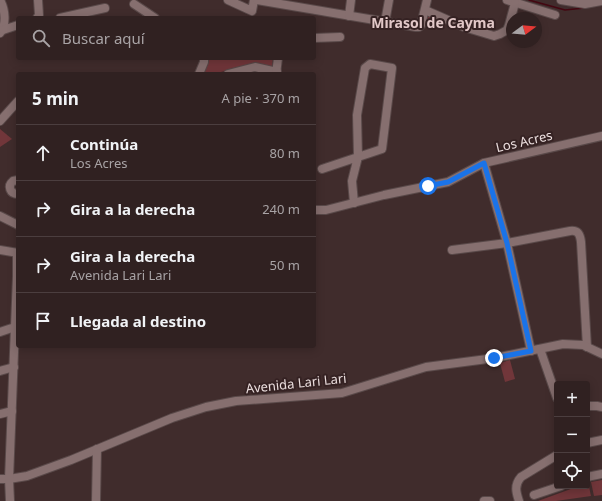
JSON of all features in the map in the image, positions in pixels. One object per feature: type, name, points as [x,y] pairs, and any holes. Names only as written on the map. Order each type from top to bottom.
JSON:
[{"type":"street","points":[[0,0],[3,5],[5,23],[1,32]]},
{"type":"street","points":[[38,0],[38,16]]},
{"type":"street","points":[[228,0],[252,11],[254,0]]},
{"type":"street","points":[[257,0],[416,27],[421,25],[427,0]]},
{"type":"street","points":[[349,16],[351,0]]},
{"type":"street","points":[[385,22],[389,0]]},
{"type":"street","points":[[561,0],[585,4],[602,1]]},
{"type":"street","points":[[425,10],[464,27],[494,36],[506,30],[509,25],[511,1],[555,15]]},
{"type":"street","points":[[134,4],[152,16]]},
{"type":"street","points":[[69,16],[105,8]]},
{"type":"street","points":[[1,32],[16,26]]},
{"type":"street","points":[[316,38],[340,37]]},
{"type":"street","points":[[200,72],[204,60]]},
{"type":"street","points":[[277,72],[278,60]]},
{"type":"street","points":[[322,169],[358,157],[382,149],[392,68],[370,64],[365,68],[357,115],[358,157],[352,181],[354,203]]},
{"type":"street","points":[[236,72],[255,67],[273,72]]},
{"type":"street","points":[[0,121],[16,104]]},
{"type":"street","name":"Los Acres","points":[[316,210],[326,210],[384,195],[448,182],[484,163],[602,136]]},
{"type":"street","points":[[484,163],[507,243],[531,351]]},
{"type":"street","points":[[16,180],[13,181],[9,187],[13,193],[16,194]]},
{"type":"street","points":[[0,216],[16,224]]},
{"type":"street","points":[[452,250],[507,243],[570,231],[578,232],[581,242],[587,347]]},
{"type":"street","points":[[0,250],[16,253]]},
{"type":"street","points":[[10,501],[9,479],[16,310]]},
{"type":"street","points":[[0,332],[15,327]]},
{"type":"street","name":"Avenida Lari Lari","points":[[0,479],[26,476],[71,460],[172,418],[206,407],[236,402],[342,393],[426,367],[494,358],[563,344],[583,345],[602,354]]},
{"type":"street","points":[[540,349],[554,389]]},
{"type":"street","points":[[0,371],[14,367]]},
{"type":"street","points":[[590,406],[602,407]]},
{"type":"street","points":[[0,414],[12,411]]},
{"type":"street","points":[[590,442],[602,440]]},
{"type":"street","points":[[96,501],[97,449]]},
{"type":"street","points":[[519,501],[516,488],[517,482],[521,477],[554,457]]},
{"type":"street","points":[[590,476],[602,474]]},
{"type":"street","points":[[534,495],[554,488]]},
{"type":"street","points":[[484,501],[490,501]]},
{"type":"shaded area","points":[[424,16],[446,21],[444,29],[422,24]]},
{"type":"shaded area","points":[[208,60],[273,60],[272,68],[257,63],[221,72],[204,72],[208,64]]},
{"type":"shaded area","points":[[0,129],[12,139],[0,147]]},
{"type":"shaded area","points":[[510,360],[515,379],[505,382],[500,363]]},
{"type":"shaded area","points":[[602,480],[602,495],[594,496],[591,482]]},
{"type":"shaded area","points":[[571,489],[590,489],[591,496],[556,501],[538,501]]},
{"type":"waterway","points":[[529,0],[565,10],[584,8]]},
{"type":"waterway","points":[[594,6],[602,5]]},
{"type":"district","name":"Mirasol de Cayma","points":[[433,22]]},
{"type":"route","points":[[428,186],[448,182],[484,163],[507,243],[531,351],[494,358]]}]
